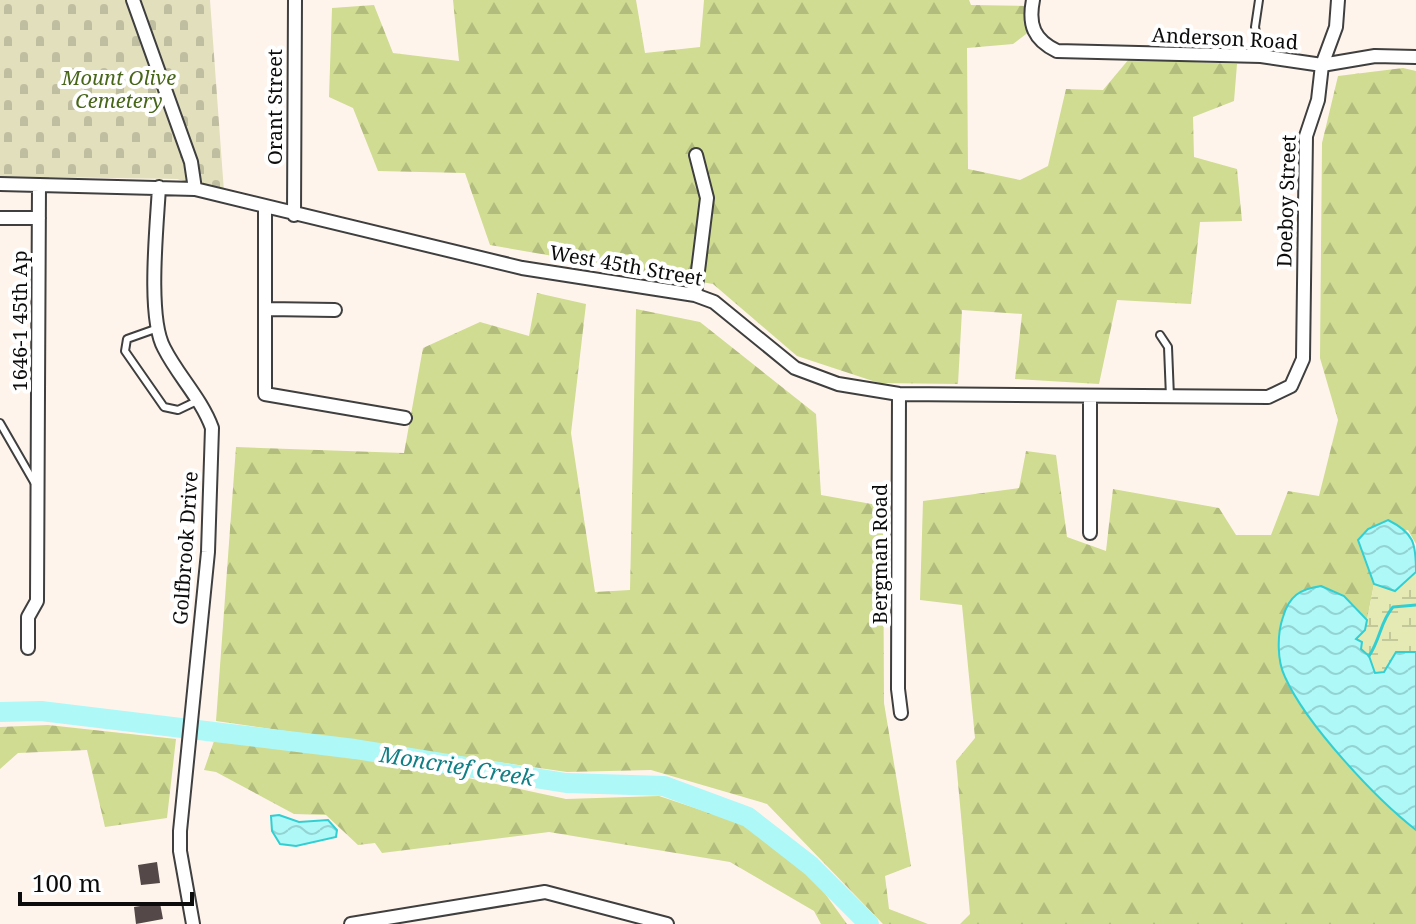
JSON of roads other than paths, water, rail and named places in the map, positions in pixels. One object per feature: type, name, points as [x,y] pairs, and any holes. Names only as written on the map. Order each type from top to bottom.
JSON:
[{"type":"street","points":[[133,0],[191,162],[195,189]]},
{"type":"street","name":"Orant Street","points":[[294,215],[295,0]]},
{"type":"street","name":"Anderson Road","points":[[1033,0],[1032,27],[1036,36],[1057,51],[1261,56],[1322,65],[1375,56],[1416,57]]},
{"type":"street","name":"Doeboy Street","points":[[1303,359],[1306,136],[1318,100],[1322,65],[1336,27],[1338,0]]},
{"type":"street","points":[[695,295],[707,198],[696,155]]},
{"type":"street","name":"West 45th Street","points":[[0,184],[195,189],[522,268],[695,295],[714,302],[795,368],[838,384],[899,394],[1268,397],[1291,386],[1303,359]]},
{"type":"street","name":"1646-1 45th Ap","points":[[28,648],[28,617],[37,601],[39,185]]},
{"type":"street","name":"Golfbrook Drive","points":[[159,187],[156,264],[158,328],[163,347],[199,400],[212,428],[207,568],[180,851],[193,924]]},
{"type":"street","points":[[265,208],[265,394],[405,418]]},
{"type":"street","points":[[0,218],[39,218]]},
{"type":"street","points":[[267,309],[335,310]]},
{"type":"street","name":"Bergman Road","points":[[899,394],[898,689],[901,713]]},
{"type":"street","points":[[1090,396],[1090,533]]},
{"type":"street","points":[[351,924],[423,918],[545,892],[667,924]]},
{"type":"lane","points":[[1259,0],[1255,27],[1261,56]]},
{"type":"lane","points":[[158,328],[127,339],[125,351],[164,407],[178,410],[199,400]]},
{"type":"lane","points":[[1160,335],[1168,347],[1170,397]]},
{"type":"lane","points":[[0,423],[37,488]]},
{"type":"water","points":[[1388,520],[1408,535],[1415,553],[1416,572],[1395,591],[1374,584],[1358,540],[1368,529]]},
{"type":"water","points":[[1321,586],[1344,596],[1367,620],[1365,630],[1356,639],[1362,642],[1361,649],[1369,656],[1375,673],[1384,672],[1396,652],[1416,652],[1416,830],[1362,780],[1325,738],[1295,696],[1282,671],[1279,639],[1285,610],[1296,595]]},
{"type":"water","points":[[279,815],[299,822],[328,820],[337,830],[336,837],[296,846],[280,844],[272,831],[271,816]]},
{"type":"waterway","points":[[1369,656],[1393,607],[1416,605]]},
{"type":"waterway","name":"Moncrief Creek","points":[[0,712],[41,711],[355,749],[566,783],[664,786],[748,817],[811,866],[869,924]]},
{"type":"park label","name":"Mount Olive Cemetery","points":[[119,88]]}]
